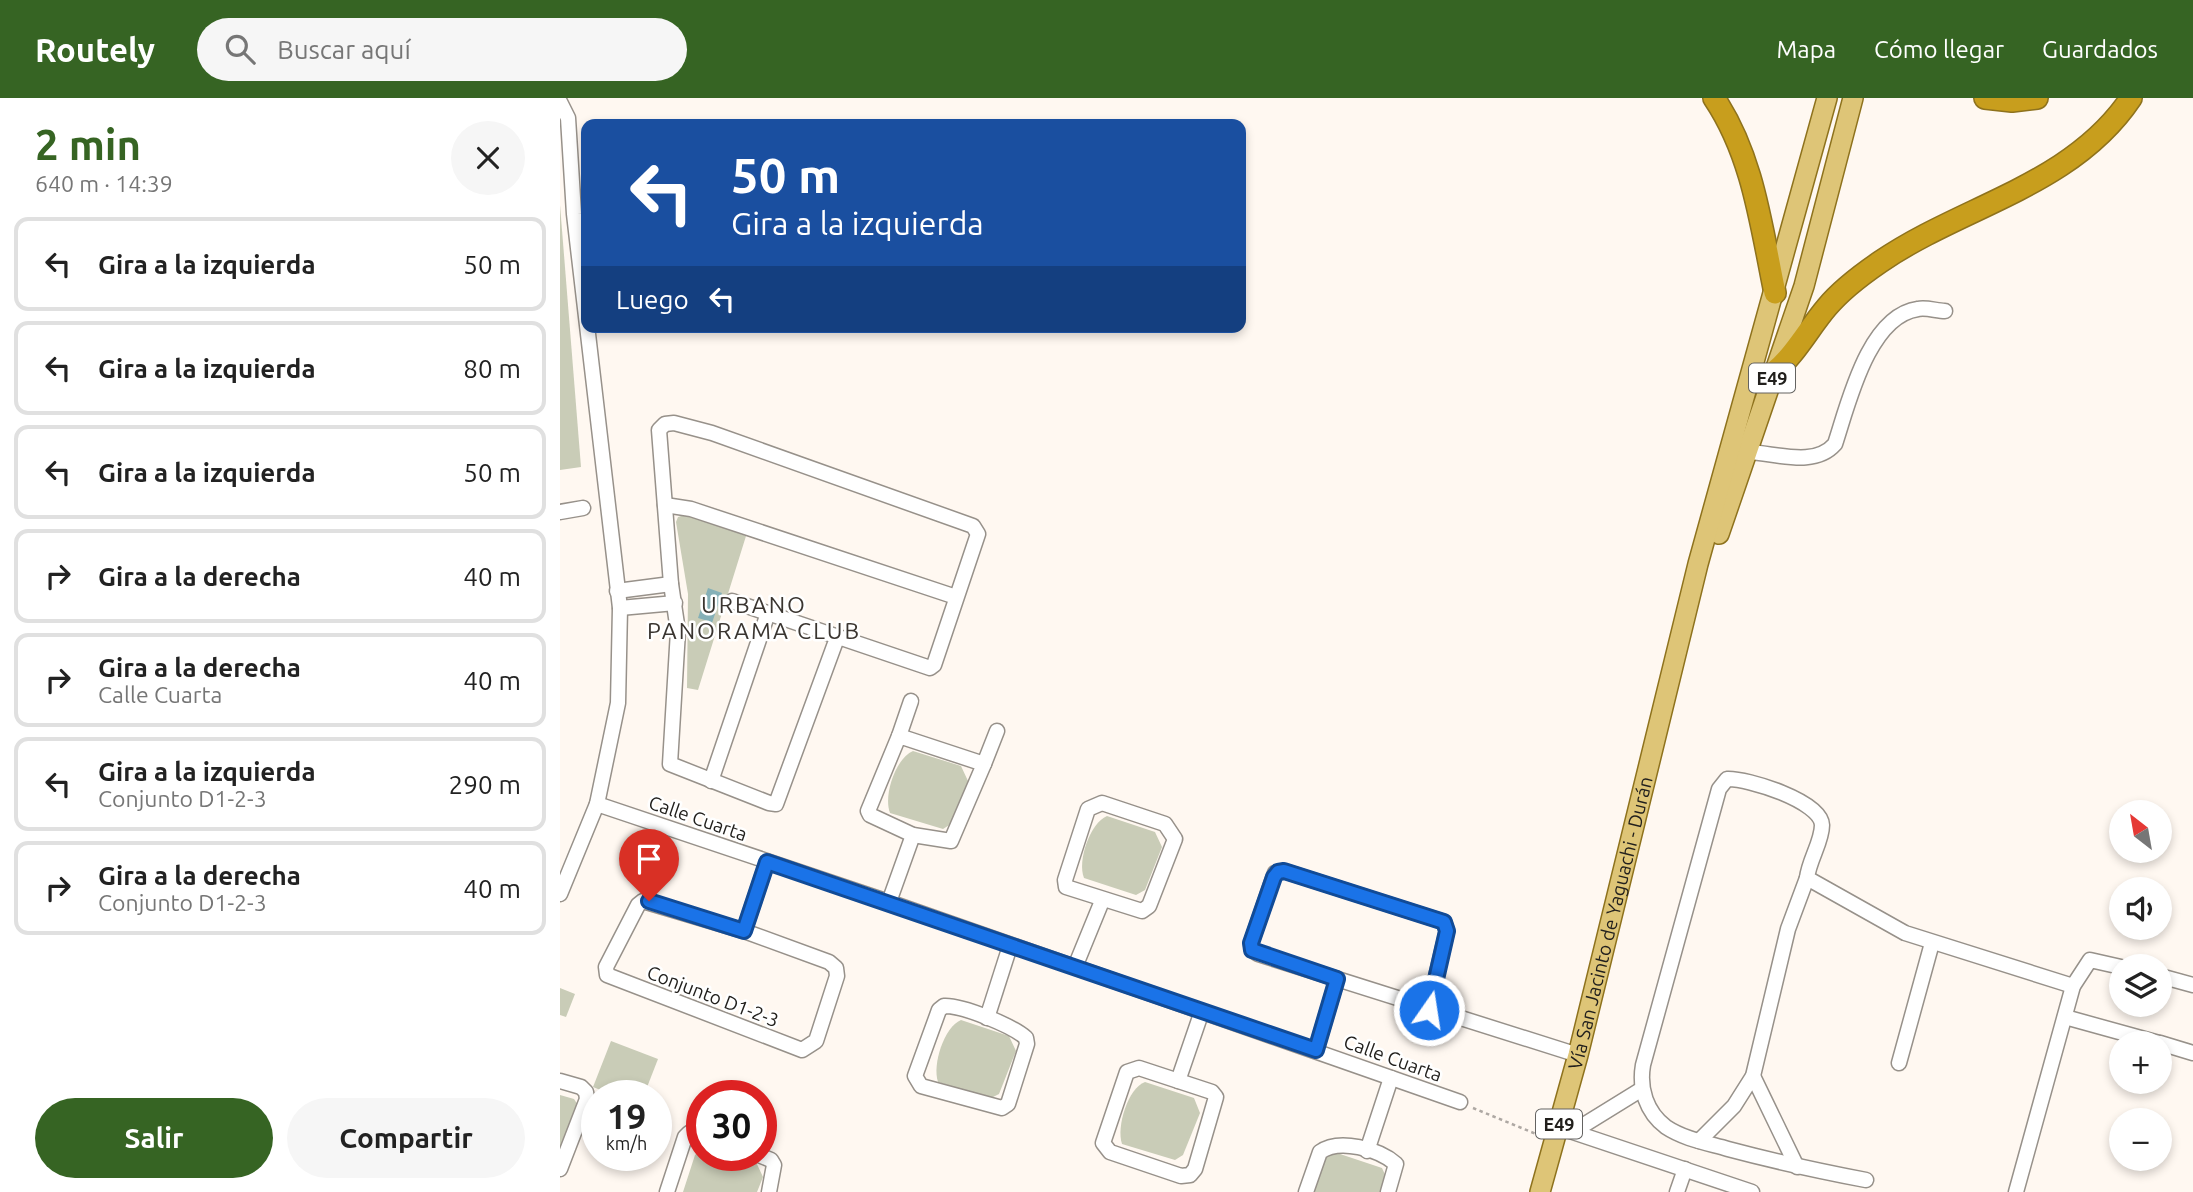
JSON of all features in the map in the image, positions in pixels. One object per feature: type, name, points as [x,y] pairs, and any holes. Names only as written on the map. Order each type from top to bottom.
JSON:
[{"type":"highway","points":[[1714,98],[1734,131],[1750,173],[1775,293]]},
{"type":"highway","points":[[1985,98],[2012,101],[2037,98]]},
{"type":"highway","points":[[1774,372],[1828,306],[1852,283],[1882,261],[1933,232],[2054,171],[2091,143],[2131,98]]},
{"type":"main road","name":"Vía San Jacinto de Yaguachi - Durán","points":[[1540,1192],[1562,1133],[1578,1055],[1698,565],[1827,98]]},
{"type":"main road","name":"Vía San Jacinto de Yaguachi - Durán","points":[[1678,654],[1804,286],[1853,98]]},
{"type":"street","points":[[560,103],[568,118],[581,279]]},
{"type":"street","points":[[1748,452],[1815,458],[1827,453],[1835,444],[1864,358],[1879,337],[1896,320],[1918,309],[1945,311]]},
{"type":"street","points":[[560,894],[597,804],[618,703],[620,607],[587,333]]},
{"type":"street","points":[[732,601],[930,668],[934,665],[978,534],[973,526],[712,433],[674,423],[665,424],[659,430],[671,584],[678,631],[669,760],[672,767],[773,805],[779,801],[836,638]]},
{"type":"street","points":[[665,505],[691,509],[956,597]]},
{"type":"street","points":[[560,512],[583,508]]},
{"type":"street","points":[[617,591],[671,584]]},
{"type":"street","points":[[620,607],[675,603]]},
{"type":"street","points":[[711,782],[768,613]]},
{"type":"street","points":[[911,701],[868,811],[873,820],[913,835],[951,841],[997,731]]},
{"type":"street","points":[[899,736],[984,764]]},
{"type":"street","points":[[1699,1141],[1734,1105],[1753,1076],[1788,929],[1822,826],[1816,813],[1790,796],[1740,779],[1727,779],[1719,789],[1646,1052],[1640,1082],[1642,1089],[1647,1104],[1665,1126],[1699,1141],[1797,1167],[1866,1180]]},
{"type":"street","points":[[1102,803],[1165,824],[1175,839],[1149,906],[1142,911],[1101,901],[1066,887],[1065,880],[1088,809],[1102,803]]},
{"type":"street","name":"Calle Cuarta","points":[[597,804],[889,902],[1460,1102]]},
{"type":"street","points":[[889,902],[913,835]]},
{"type":"street","points":[[744,931],[767,862]]},
{"type":"street","points":[[1429,1010],[1447,931],[1444,922],[1284,871],[1278,872],[1251,943],[1252,950],[1429,1010],[1578,1055]]},
{"type":"street","points":[[1807,878],[1905,933],[2073,986]]},
{"type":"street","name":"Conjunto D1-2-3","points":[[643,901],[744,931],[829,962],[836,968],[837,976],[816,1041],[809,1048],[802,1049],[607,975],[606,967],[638,905],[643,901]]},
{"type":"street","points":[[1075,967],[1101,901]]},
{"type":"street","points":[[1899,1063],[1932,943]]},
{"type":"street","points":[[987,1018],[1010,946]]},
{"type":"street","points":[[2016,1192],[2073,986],[2091,960],[2109,964]]},
{"type":"street","points":[[1316,1050],[1337,979]]},
{"type":"street","points":[[2172,979],[2193,985]]},
{"type":"street","points":[[951,1006],[987,1018],[1026,1038],[1027,1044],[1008,1104],[996,1109],[921,1086],[916,1082],[915,1076],[939,1010],[951,1006]]},
{"type":"street","points":[[1178,1081],[1202,1011]]},
{"type":"street","points":[[2065,1017],[2116,1031]]},
{"type":"street","points":[[2172,1047],[2193,1053]]},
{"type":"street","points":[[1139,1068],[1178,1081],[1212,1092],[1216,1097],[1195,1169],[1190,1175],[1181,1176],[1106,1149],[1103,1143],[1127,1072],[1139,1068]]},
{"type":"street","points":[[1753,1076],[1797,1167]]},
{"type":"street","points":[[1367,1151],[1391,1078]]},
{"type":"street","points":[[560,1080],[580,1087],[586,1092],[587,1099],[560,1168]]},
{"type":"street","points":[[1562,1133],[1642,1089]]},
{"type":"street","points":[[1562,1133],[1752,1192]]},
{"type":"street","points":[[667,1192],[686,1136]]},
{"type":"street","points":[[1306,1192],[1320,1152],[1328,1146],[1338,1144],[1367,1151],[1396,1164],[1388,1192]]},
{"type":"street","points":[[1677,1192],[1685,1169]]},
{"type":"street","points":[[769,1192],[773,1171]]},
{"type":"path","points":[[1460,1102],[1562,1133]]},
{"type":"green space","points":[[560,205],[581,467],[560,470]]},
{"type":"green space","points":[[687,514],[746,536],[698,690],[687,688],[688,594],[676,522],[678,517]]},
{"type":"green space","points":[[913,751],[961,766],[968,781],[951,824],[943,829],[890,813],[888,797],[892,778],[901,761]]},
{"type":"green space","points":[[1107,816],[1155,832],[1162,847],[1145,890],[1136,895],[1084,878],[1082,862],[1086,843],[1095,826]]},
{"type":"green space","points":[[560,988],[575,994],[566,1017],[560,1015]]},
{"type":"green space","points":[[961,1020],[1009,1036],[1016,1051],[999,1094],[991,1098],[938,1082],[937,1066],[941,1047],[949,1030]]},
{"type":"green space","points":[[611,1041],[658,1059],[650,1080],[596,1080]]},
{"type":"green space","points":[[1145,1082],[1194,1098],[1200,1113],[1183,1155],[1175,1160],[1122,1144],[1121,1128],[1125,1109],[1133,1092]]},
{"type":"green space","points":[[560,1095],[574,1099],[578,1105],[560,1159]]},
{"type":"green space","points":[[1334,1152],[1382,1168],[1389,1183],[1386,1192],[1311,1192],[1326,1155]]},
{"type":"green space","points":[[690,1171],[760,1171],[763,1177],[757,1192],[683,1192]]},
{"type":"water","points":[[708,588],[722,593],[711,626],[707,625],[708,621],[698,618]]},
{"type":"district","name":"URBANO PANORAMA CLUB","points":[[754,617]]},
{"type":"route","points":[[649,901],[744,931],[767,862],[1316,1050],[1337,979],[1252,950],[1251,943],[1275,873],[1284,871],[1444,922],[1447,931],[1429,1010]]}]
